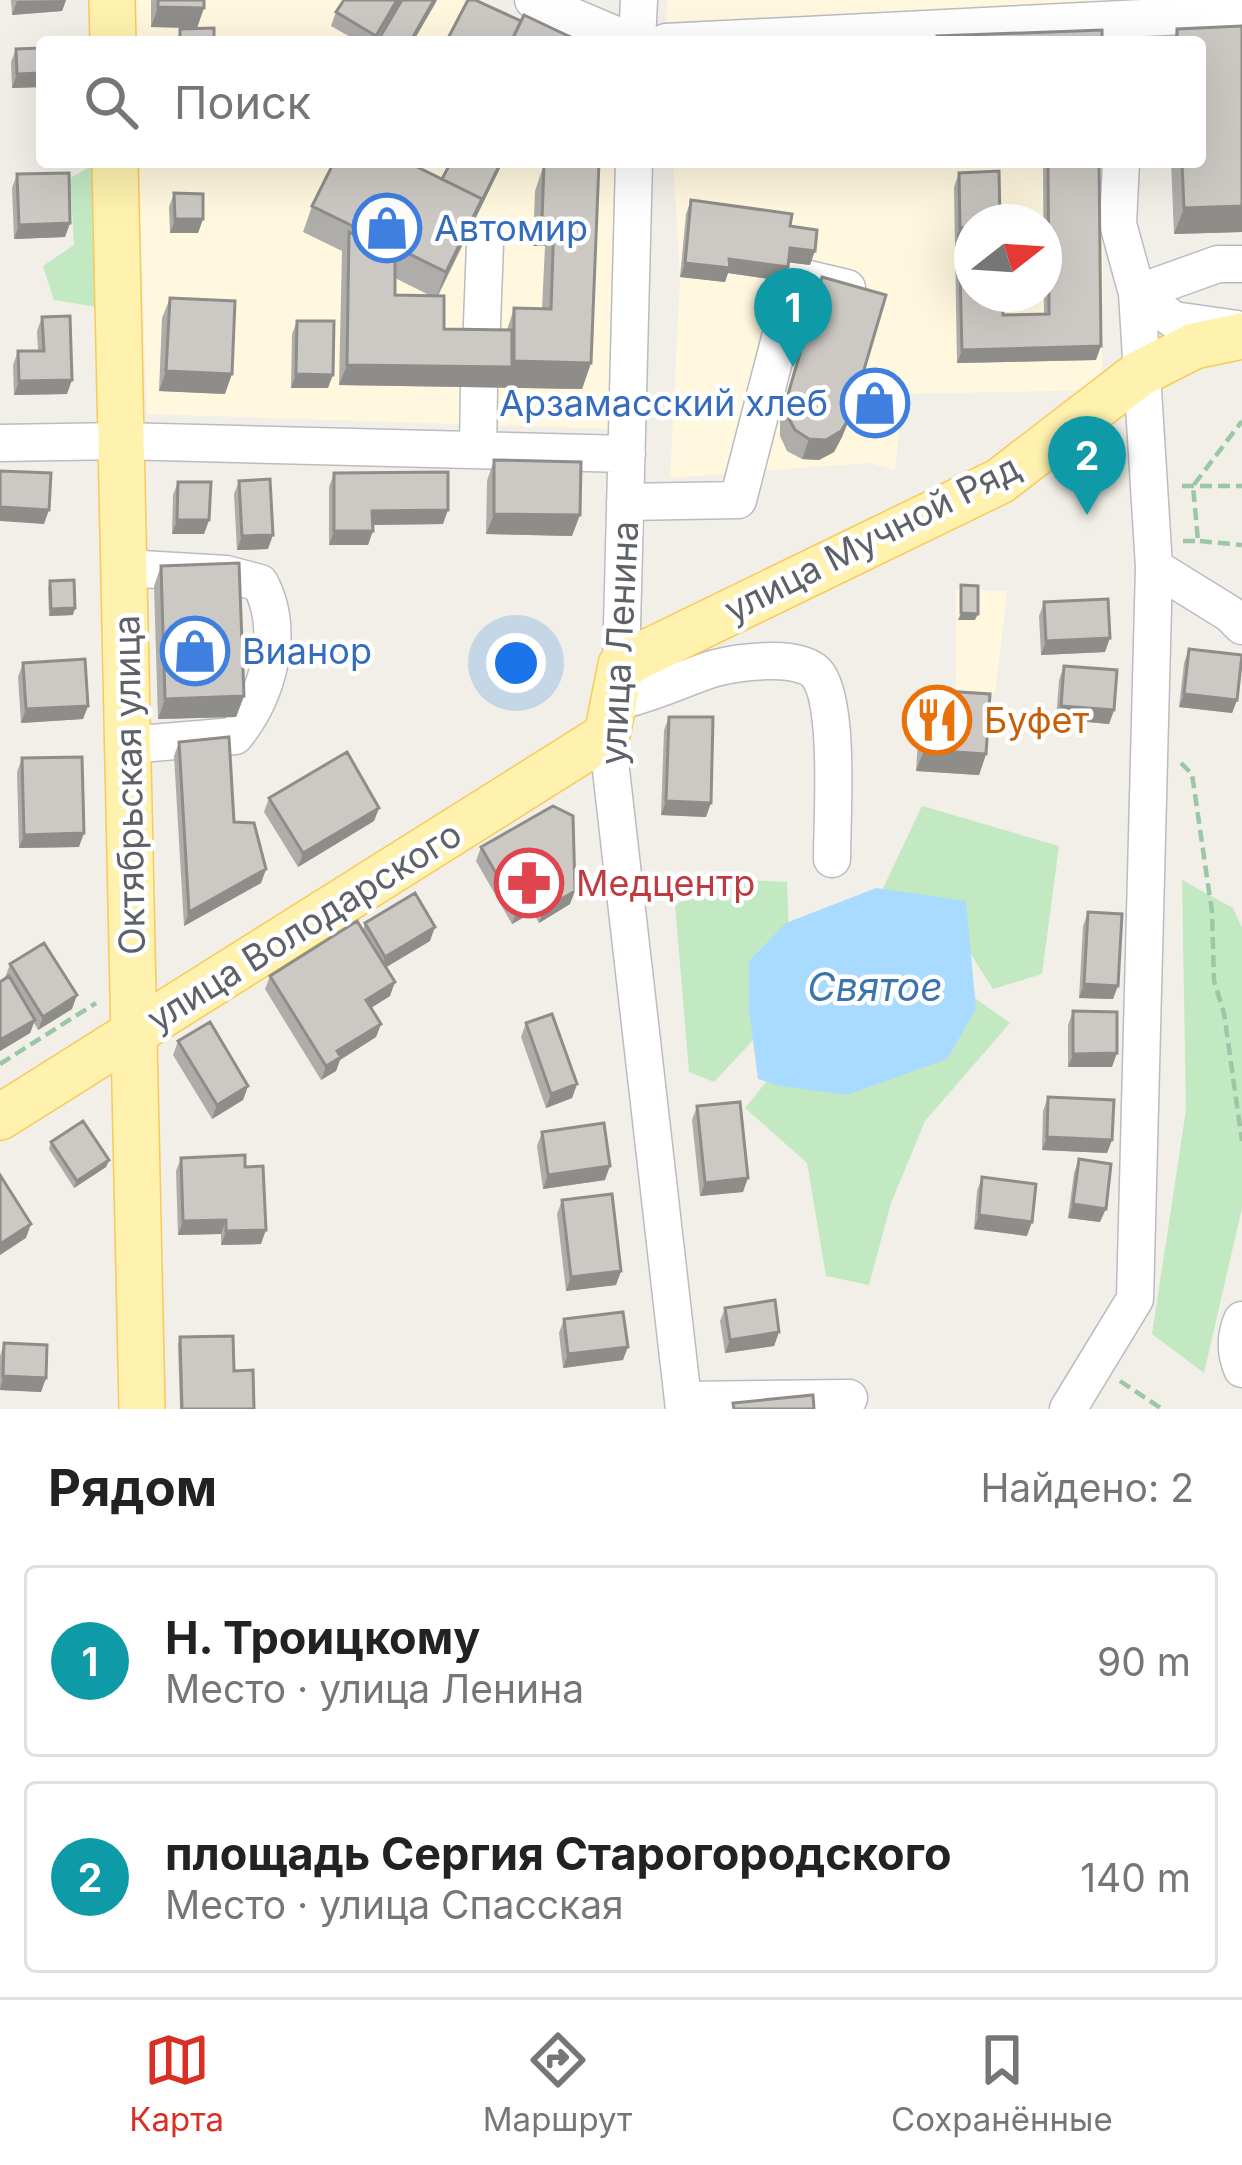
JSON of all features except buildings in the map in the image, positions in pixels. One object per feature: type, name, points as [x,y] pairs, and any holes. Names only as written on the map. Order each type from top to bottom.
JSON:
[{"type":"main road","points":[[112,0],[112,36]]},
{"type":"main road","name":"Октябрьская улица","points":[[115,168],[142,1409]]},
{"type":"main road","name":"улица Мучной Ряд","points":[[614,701],[1000,481],[1139,374],[1194,346],[1242,332]]},
{"type":"main road","name":"улица Володарского","points":[[0,1117],[135,1032],[614,701]]},
{"type":"street","points":[[533,0],[620,36]]},
{"type":"street","points":[[636,36],[639,0]]},
{"type":"street","points":[[792,36],[1242,13]]},
{"type":"street","name":"улица Ленина","points":[[634,168],[626,502],[614,701],[684,1405]]},
{"type":"street","points":[[1068,1409],[1135,1299],[1154,567],[1137,293],[1118,224],[1121,168]]},
{"type":"street","points":[[481,350],[485,244]]},
{"type":"street","points":[[1137,293],[1218,264],[1242,264]]},
{"type":"street","points":[[626,502],[738,500],[796,276],[847,288]]},
{"type":"street","name":"улица Мучной Ряд","points":[[1137,293],[1174,320],[1242,332]]},
{"type":"street","points":[[478,450],[479,387]]},
{"type":"street","points":[[0,443],[121,441],[627,454]]},
{"type":"street","points":[[1154,567],[1242,626]]},
{"type":"street","points":[[124,568],[226,574],[260,583],[270,600],[271,640],[271,660],[257,709],[235,736],[128,746]]},
{"type":"street","points":[[614,701],[643,696],[717,668],[794,660],[817,673],[830,705],[832,860]]},
{"type":"street","points":[[1242,1319],[1237,1333],[1242,1369]]},
{"type":"street","points":[[684,1405],[848,1398]]},
{"type":"path","points":[[1193,486],[1242,421]]},
{"type":"path","points":[[1176,486],[1242,486]]},
{"type":"path","points":[[1198,541],[1242,545]]},
{"type":"path","points":[[1147,729],[1192,774],[1212,912],[1214,981],[1224,1013],[1242,1141]]},
{"type":"path","points":[[0,1064],[96,1004]]},
{"type":"path","points":[[1095,1365],[1162,1409]]},
{"type":"shaded area","points":[[132,0],[461,0],[533,36],[133,36]]},
{"type":"shaded area","points":[[667,0],[1107,0],[1105,7],[666,22]]},
{"type":"shaded area","points":[[138,168],[617,168],[613,429],[147,414]]},
{"type":"shaded area","points":[[673,168],[1104,168],[1102,390],[903,394],[895,470],[870,463],[670,478],[680,277]]},
{"type":"shaded area","points":[[956,590],[1007,591],[995,695],[956,689]]},
{"type":"green space","points":[[99,168],[103,308],[54,300],[43,266],[74,245],[70,178]]},
{"type":"green space","points":[[922,806],[1059,846],[1042,974],[993,989],[947,917],[876,903]]},
{"type":"green space","points":[[744,880],[787,882],[789,939],[771,1021],[714,1082],[689,1072],[675,904]]},
{"type":"green space","points":[[1182,880],[1233,908],[1242,928],[1242,1208],[1204,1373],[1152,1334],[1186,1110]]},
{"type":"green space","points":[[968,993],[1010,1023],[925,1121],[891,1203],[869,1285],[826,1276],[807,1163],[745,1108],[781,1064]]},
{"type":"water","name":"Святое","points":[[876,888],[966,901],[976,1009],[947,1059],[847,1095],[758,1079],[749,1009],[749,961],[786,923]]},
{"type":"place","name":"Автомир","points":[[387,228]]},
{"type":"place","name":"Н. Троицкому","points":[[793,367]]},
{"type":"place","name":"Арзамасский хлеб","points":[[875,403]]},
{"type":"place","name":"площадь Сергия Старогородского","points":[[1087,515]]},
{"type":"place","name":"Вианор","points":[[195,651]]},
{"type":"place","name":"Буфет","points":[[937,720]]},
{"type":"place","name":"Медцентр","points":[[529,883]]}]
